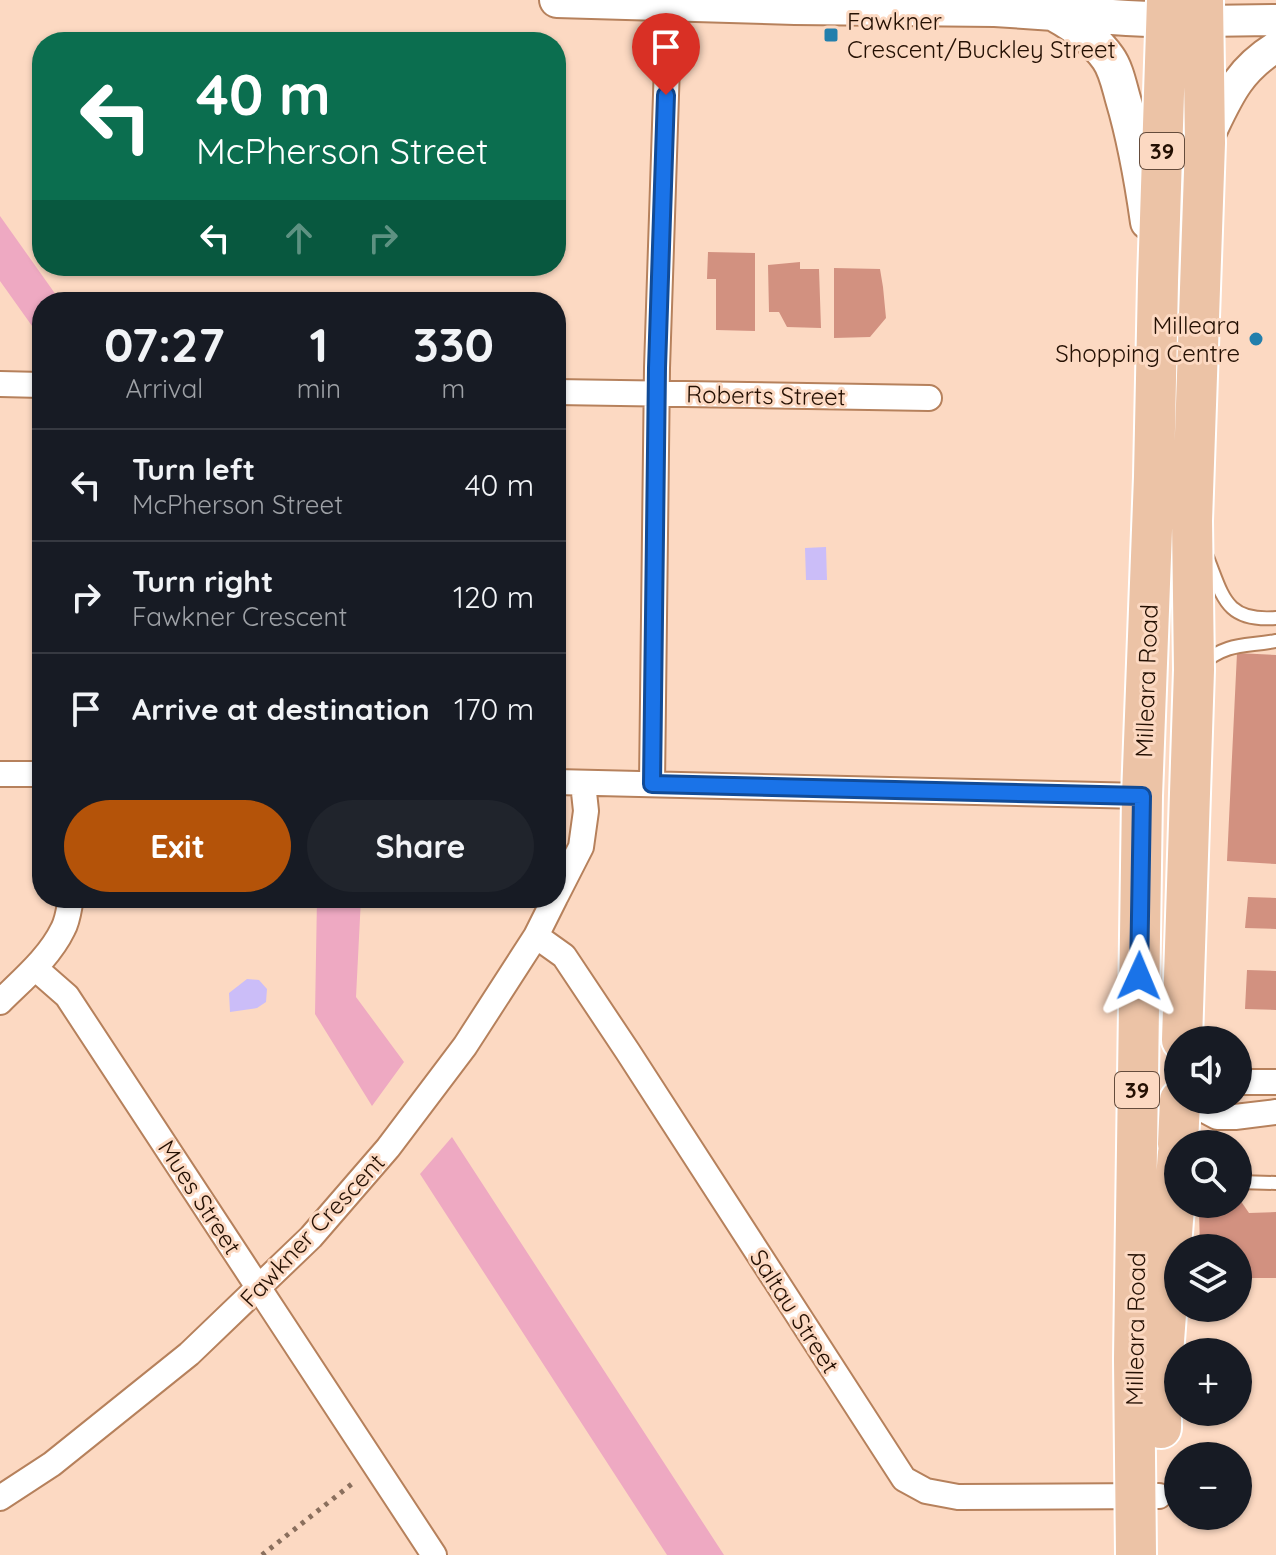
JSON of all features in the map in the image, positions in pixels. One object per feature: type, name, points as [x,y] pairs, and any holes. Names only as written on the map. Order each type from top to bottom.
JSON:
[{"type":"main road","points":[[557,0],[795,7],[1005,4],[1052,13],[1185,10]]},
{"type":"main road","name":"Milleara Road","points":[[1182,1026],[1194,670],[1192,521],[1205,143],[1185,10]]},
{"type":"main road","name":"Milleara Road","points":[[1159,1555],[1147,1496],[1134,1359],[1142,796],[1158,281],[1185,10]]},
{"type":"main road","points":[[1052,13],[1076,25],[1096,44],[1109,59],[1118,80],[1135,144],[1158,281]]},
{"type":"main road","name":"Milleara Road","points":[[1136,1555],[1147,1496],[1161,1381],[1173,1218]]},
{"type":"street","points":[[652,784],[657,393],[669,4]]},
{"type":"street","points":[[1185,10],[1276,20]]},
{"type":"street","points":[[1205,143],[1240,77],[1276,47]]},
{"type":"street","points":[[0,384],[32,385]]},
{"type":"street","name":"Roberts Street","points":[[566,392],[929,398]]},
{"type":"street","points":[[0,774],[32,774]]},
{"type":"street","points":[[566,782],[1142,796]]},
{"type":"street","name":"Fawkner Crescent","points":[[566,876],[581,847],[586,811],[583,783]]},
{"type":"street","points":[[0,1002],[35,968],[64,928],[69,908]]},
{"type":"street","name":"Fawkner Crescent","points":[[0,1498],[52,1464],[189,1354],[311,1237],[388,1148],[465,1046],[536,936],[550,908]]},
{"type":"street","name":"Saltau Street","points":[[536,936],[564,956],[904,1479],[926,1491],[958,1497],[1147,1496]]},
{"type":"street","name":"Mues Street","points":[[35,968],[67,996],[434,1555]]},
{"type":"street","points":[[1252,1082],[1276,1082]]},
{"type":"street","points":[[1137,1096],[1164,1098]]},
{"type":"street","points":[[1211,1114],[1235,1117],[1276,1112]]},
{"type":"lane","points":[[1192,521],[1222,598],[1236,612],[1250,617],[1276,618]]},
{"type":"lane","points":[[1194,670],[1224,649],[1276,641]]},
{"type":"lane","points":[[1252,1182],[1276,1183]]},
{"type":"path","points":[[262,1555],[353,1483]]},
{"type":"shaded area","points":[[0,216],[32,261],[32,276],[43,276],[54,292],[32,292],[32,326],[0,281]]},
{"type":"shaded area","points":[[826,547],[827,580],[806,580],[805,548]]},
{"type":"shaded area","points":[[317,908],[360,908],[356,997],[404,1062],[372,1106],[315,1014]]},
{"type":"shaded area","points":[[247,979],[259,980],[267,989],[266,1002],[257,1008],[230,1012],[229,993]]},
{"type":"shaded area","points":[[452,1137],[724,1555],[667,1555],[420,1174]]},
{"type":"building","points":[[708,252],[755,253],[755,331],[716,330],[716,279],[707,279]]},
{"type":"building","points":[[800,262],[800,269],[819,269],[821,328],[787,327],[779,312],[769,312],[768,265]]},
{"type":"building","points":[[834,268],[880,269],[886,318],[870,337],[834,338]]},
{"type":"building","points":[[1237,653],[1276,655],[1276,864],[1227,861]]},
{"type":"building","points":[[1248,897],[1276,898],[1276,929],[1245,928]]},
{"type":"building","points":[[1247,970],[1276,971],[1276,1010],[1245,1009]]},
{"type":"building","points":[[1276,1212],[1276,1278],[1252,1278],[1252,1234],[1200,1234],[1199,1218],[1252,1218],[1252,1213]]},
{"type":"place","name":"Fawkner Crescent/Buckley Street","points":[[831,35]]},
{"type":"place","name":"Milleara Shopping Centre","points":[[1256,339]]},
{"type":"route","points":[[666,95],[657,368],[652,784],[1142,796],[1139,976]]}]
